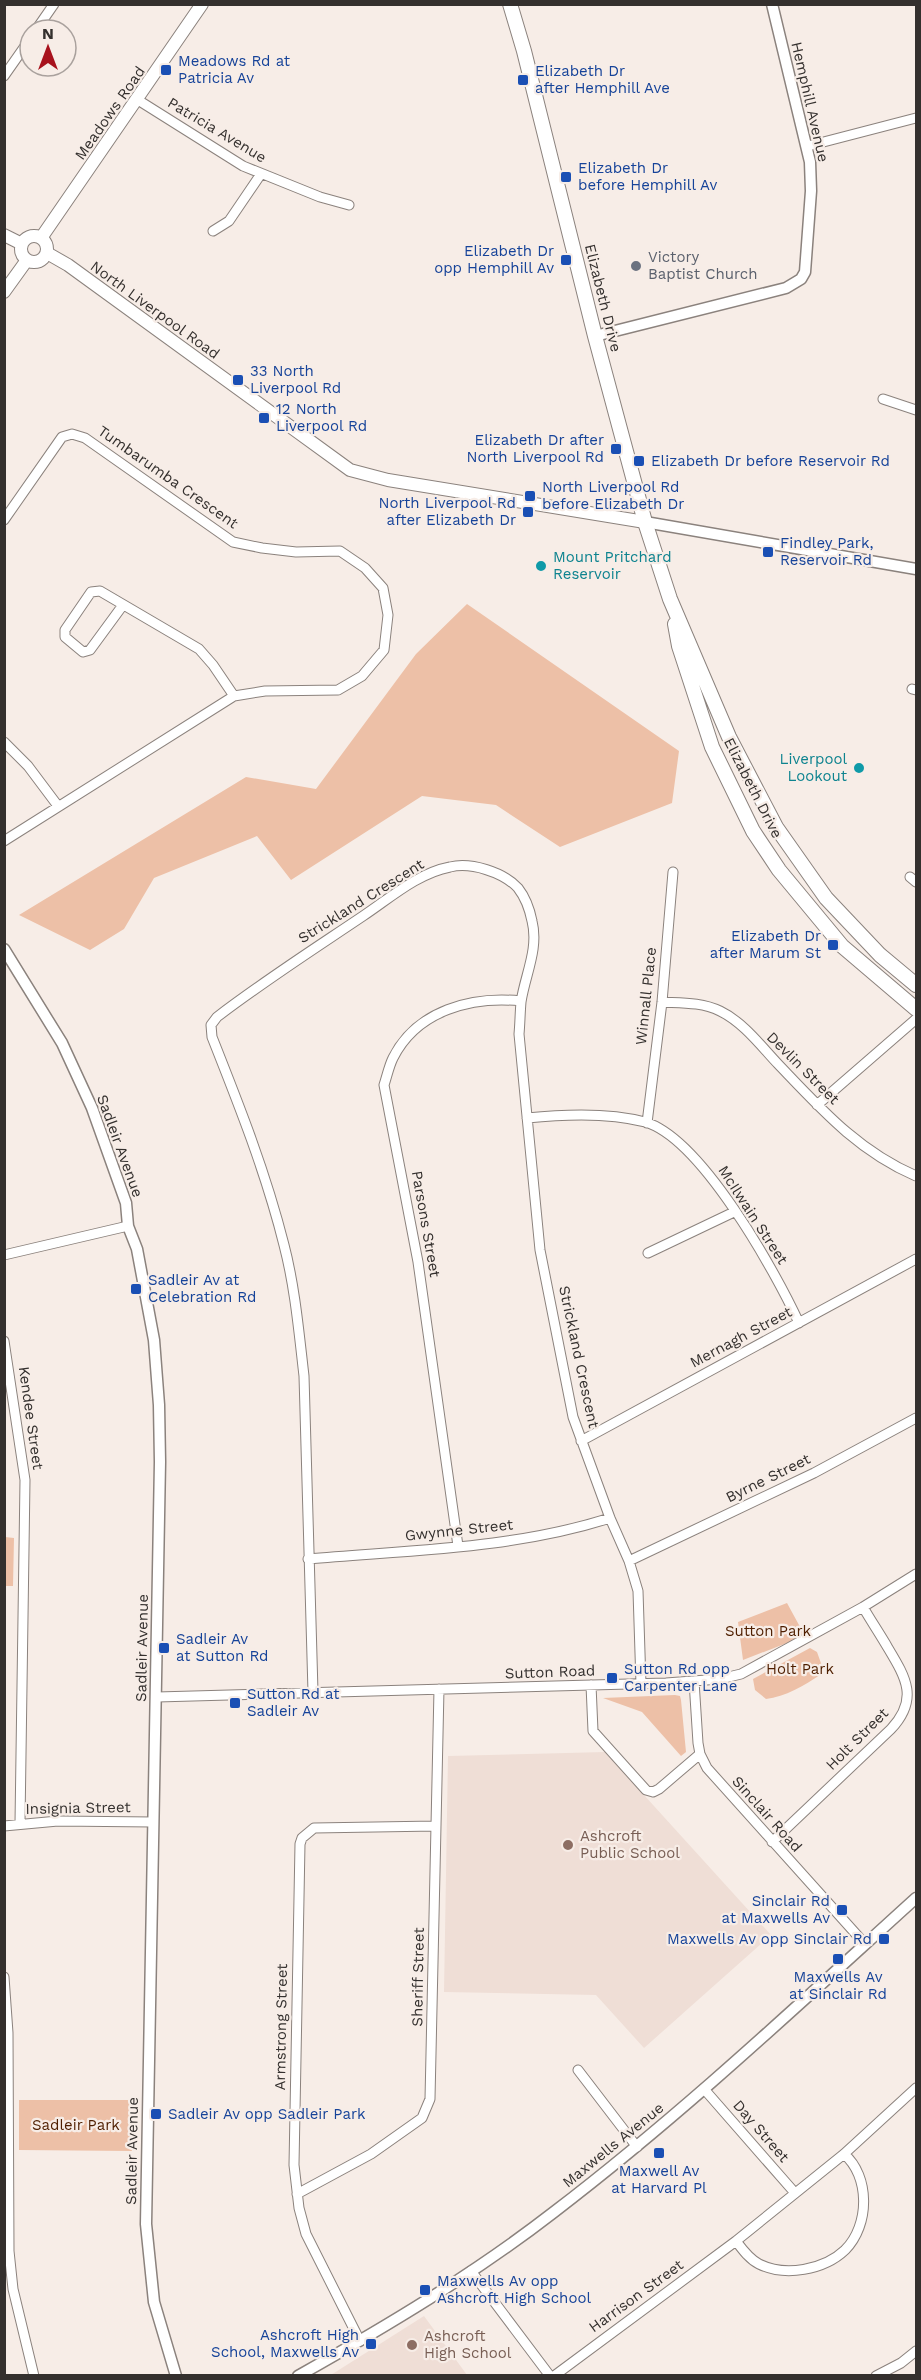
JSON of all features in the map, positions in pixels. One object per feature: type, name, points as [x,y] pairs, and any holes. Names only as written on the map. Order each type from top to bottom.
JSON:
[{"type":"main road","name":"Meadows Road","points":[[41,237],[138,100],[202,4]]},
{"type":"main road","name":"Elizabeth Drive","points":[[510,4],[645,522],[670,599],[729,737],[776,827],[826,898],[880,955],[916,985]]},
{"type":"main road","points":[[4,235],[22,244]]},
{"type":"main road","points":[[31,236],[41,237],[47,244],[46,253],[39,261],[27,260],[22,253],[22,244],[31,236]]},
{"type":"main road","name":"North Liverpool Road","points":[[46,253],[69,265],[350,470],[388,480],[645,522]]},
{"type":"main road","points":[[4,292],[27,260]]},
{"type":"main road","name":"Elizabeth Drive","points":[[670,599],[679,646],[712,747],[753,831],[779,870],[836,939],[916,1009]]},
{"type":"street","points":[[44,18],[54,4]]},
{"type":"street","name":"Hemphill Avenue","points":[[595,336],[786,288],[801,279],[805,272],[811,191],[808,146],[772,4]]},
{"type":"street","points":[[4,76],[18,56]]},
{"type":"street","name":"Patricia Avenue","points":[[138,100],[243,166],[320,197],[349,206]]},
{"type":"street","points":[[808,146],[916,118]]},
{"type":"street","points":[[213,231],[229,222],[261,174]]},
{"type":"street","points":[[883,399],[916,410]]},
{"type":"street","name":"Tumbarumba Crescent","points":[[4,520],[62,437],[72,434],[85,438],[233,542],[296,552],[340,550],[364,568],[383,588],[388,615],[384,650],[362,676],[339,690],[265,691],[234,696],[4,841]]},
{"type":"street","points":[[645,522],[916,569]]},
{"type":"street","points":[[123,605],[90,650],[83,652],[65,637],[65,630],[91,592],[100,591],[199,649],[234,696]]},
{"type":"street","points":[[4,742],[28,766],[58,806]]},
{"type":"street","name":"Strickland Crescent","points":[[313,1692],[304,1376],[285,1247],[266,1179],[245,1118],[212,1036],[211,1025],[217,1017],[290,963],[422,877],[451,866],[475,867],[509,881],[522,895],[533,924],[534,942],[521,1001],[519,1034],[540,1250],[573,1417],[610,1518],[629,1561],[638,1591],[641,1684]]},
{"type":"street","name":"Winnall Place","points":[[647,1123],[662,1002],[672,872]]},
{"type":"street","name":"Sadleir Avenue","points":[[4,949],[62,1043],[92,1108],[126,1203],[128,1226],[137,1249],[154,1340],[159,1405],[160,1462],[146,2224],[154,2302],[176,2376]]},
{"type":"street","name":"Parsons Street","points":[[458,1546],[418,1262],[384,1085],[394,1057],[418,1026],[451,1007],[499,999],[521,1001]]},
{"type":"street","name":"Devlin Street","points":[[662,1002],[696,1004],[721,1011],[743,1028],[817,1105],[865,1148],[889,1164],[916,1176]]},
{"type":"street","points":[[817,1105],[916,1019]]},
{"type":"street","name":"McIlwain Street","points":[[527,1118],[597,1115],[647,1123],[686,1149],[708,1172],[740,1218],[785,1294],[799,1323]]},
{"type":"street","points":[[648,1253],[734,1212]]},
{"type":"street","points":[[4,1255],[128,1226]]},
{"type":"street","name":"Mernagh Street","points":[[581,1441],[916,1259]]},
{"type":"street","name":"Kendee Street","points":[[4,1341],[25,1479],[20,1824]]},
{"type":"street","name":"Byrne Street","points":[[629,1561],[814,1473],[916,1418]]},
{"type":"street","name":"Gwynne Street","points":[[308,1559],[458,1546],[568,1531],[610,1518]]},
{"type":"street","name":"Sutton Road","points":[[157,1697],[641,1684],[720,1679],[741,1674],[863,1607],[916,1574]]},
{"type":"street","name":"Holt Street","points":[[772,1842],[898,1722],[907,1705],[908,1693],[904,1674],[863,1607]]},
{"type":"street","name":"Sinclair Road","points":[[694,1681],[696,1729],[700,1754],[707,1768],[865,1944]]},
{"type":"street","points":[[591,1685],[593,1731],[645,1789],[653,1792],[700,1754]]},
{"type":"street","name":"Sheriff Street","points":[[297,2194],[371,2154],[422,2118],[430,2099],[439,1689]]},
{"type":"street","name":"Insignia Street","points":[[4,1826],[58,1821],[153,1822]]},
{"type":"street","name":"Armstrong Street","points":[[360,2341],[306,2234],[297,2194],[294,2165],[300,1844],[302,1838],[314,1828],[436,1826]]},
{"type":"street","name":"Maxwells Avenue","points":[[298,2376],[420,2305],[552,2214],[637,2147],[704,2089],[916,1898]]},
{"type":"street","points":[[4,1977],[8,2033],[6,2132],[9,2289],[34,2376]]},
{"type":"street","points":[[578,2070],[637,2147]]},
{"type":"street","name":"Harrison Street","points":[[552,2376],[736,2241],[844,2154],[916,2088]]},
{"type":"street","name":"Day Street","points":[[704,2089],[795,2193]]},
{"type":"street","points":[[736,2241],[744,2252],[758,2264],[778,2270],[797,2271],[813,2267],[832,2259],[846,2249],[863,2215],[863,2190],[861,2176],[854,2162],[844,2154]]},
{"type":"street","points":[[471,2271],[552,2376]]},
{"type":"street","points":[[876,2376],[901,2363],[916,2351]]},
{"type":"shaded area","name":"Ashcroft Public School","points":[[605,1752],[771,1935],[644,2048],[596,1995],[444,1992],[448,1756]]},
{"type":"shaded area","name":"Ashcroft High School","points":[[424,2316],[467,2375],[330,2375],[334,2373]]},
{"type":"green space","points":[[467,604],[679,751],[672,803],[560,847],[496,805],[422,796],[291,880],[257,836],[154,878],[124,929],[90,950],[19,915],[246,777],[316,789],[416,654]]},
{"type":"green space","points":[[5,1537],[14,1538],[13,1586],[5,1586]]},
{"type":"green space","name":"Sutton Park","points":[[787,1603],[805,1636],[743,1660],[738,1622]]},
{"type":"green space","name":"Holt Park","points":[[810,1648],[817,1652],[822,1666],[820,1675],[794,1690],[773,1698],[766,1699],[755,1690],[753,1679]]},
{"type":"green space","points":[[680,1696],[681,1700],[686,1752],[681,1756],[642,1712],[603,1698]]},
{"type":"green space","name":"Sadleir Park","points":[[19,2100],[133,2100],[132,2151],[19,2150]]},
{"type":"place","name":"Meadows Rd at Patricia Av","points":[[166,70]]},
{"type":"place","name":"Elizabeth Dr after Hemphill Ave","points":[[523,80]]},
{"type":"place","name":"Elizabeth Dr before Hemphill Av","points":[[566,177]]},
{"type":"place","name":"Elizabeth Dr opp Hemphill Av","points":[[566,260]]},
{"type":"place","name":"Victory Baptist Church","points":[[636,266]]},
{"type":"place","name":"33 North Liverpool Rd","points":[[238,380]]},
{"type":"place","name":"12 North Liverpool Rd","points":[[264,418]]},
{"type":"place","name":"Elizabeth Dr after North Liverpool Rd","points":[[616,449]]},
{"type":"place","name":"Elizabeth Dr before Reservoir Rd","points":[[639,461]]},
{"type":"place","name":"North Liverpool Rd before Elizabeth Dr","points":[[530,496]]},
{"type":"place","name":"North Liverpool Rd after Elizabeth Dr","points":[[528,512]]},
{"type":"place","name":"Findley Park, Reservoir Rd","points":[[768,552]]},
{"type":"place","name":"Mount Pritchard Reservoir","points":[[541,566]]},
{"type":"place","name":"Liverpool Lookout","points":[[859,768]]},
{"type":"place","name":"Elizabeth Dr after Marum St","points":[[833,945]]},
{"type":"place","name":"Sadleir Av at Celebration Rd","points":[[136,1289]]},
{"type":"place","name":"Sadleir Av at Sutton Rd","points":[[164,1648]]},
{"type":"place","name":"Sutton Rd opp Carpenter Lane","points":[[612,1678]]},
{"type":"place","name":"Sutton Rd at Sadleir Av","points":[[235,1703]]},
{"type":"place","name":"Ashcroft Public School","points":[[568,1845]]},
{"type":"place","name":"Sinclair Rd at Maxwells Av","points":[[842,1910]]},
{"type":"place","name":"Maxwells Av opp Sinclair Rd","points":[[884,1939]]},
{"type":"place","name":"Maxwells Av at Sinclair Rd","points":[[838,1959]]},
{"type":"place","name":"Sadleir Av opp Sadleir Park","points":[[156,2114]]},
{"type":"place","name":"Maxwell Av at Harvard Pl","points":[[659,2153]]},
{"type":"place","name":"Maxwells Av opp Ashcroft High School","points":[[425,2290]]},
{"type":"place","name":"Ashcroft High School, Maxwells Av","points":[[371,2344]]},
{"type":"place","name":"Ashcroft High School","points":[[412,2345]]}]
